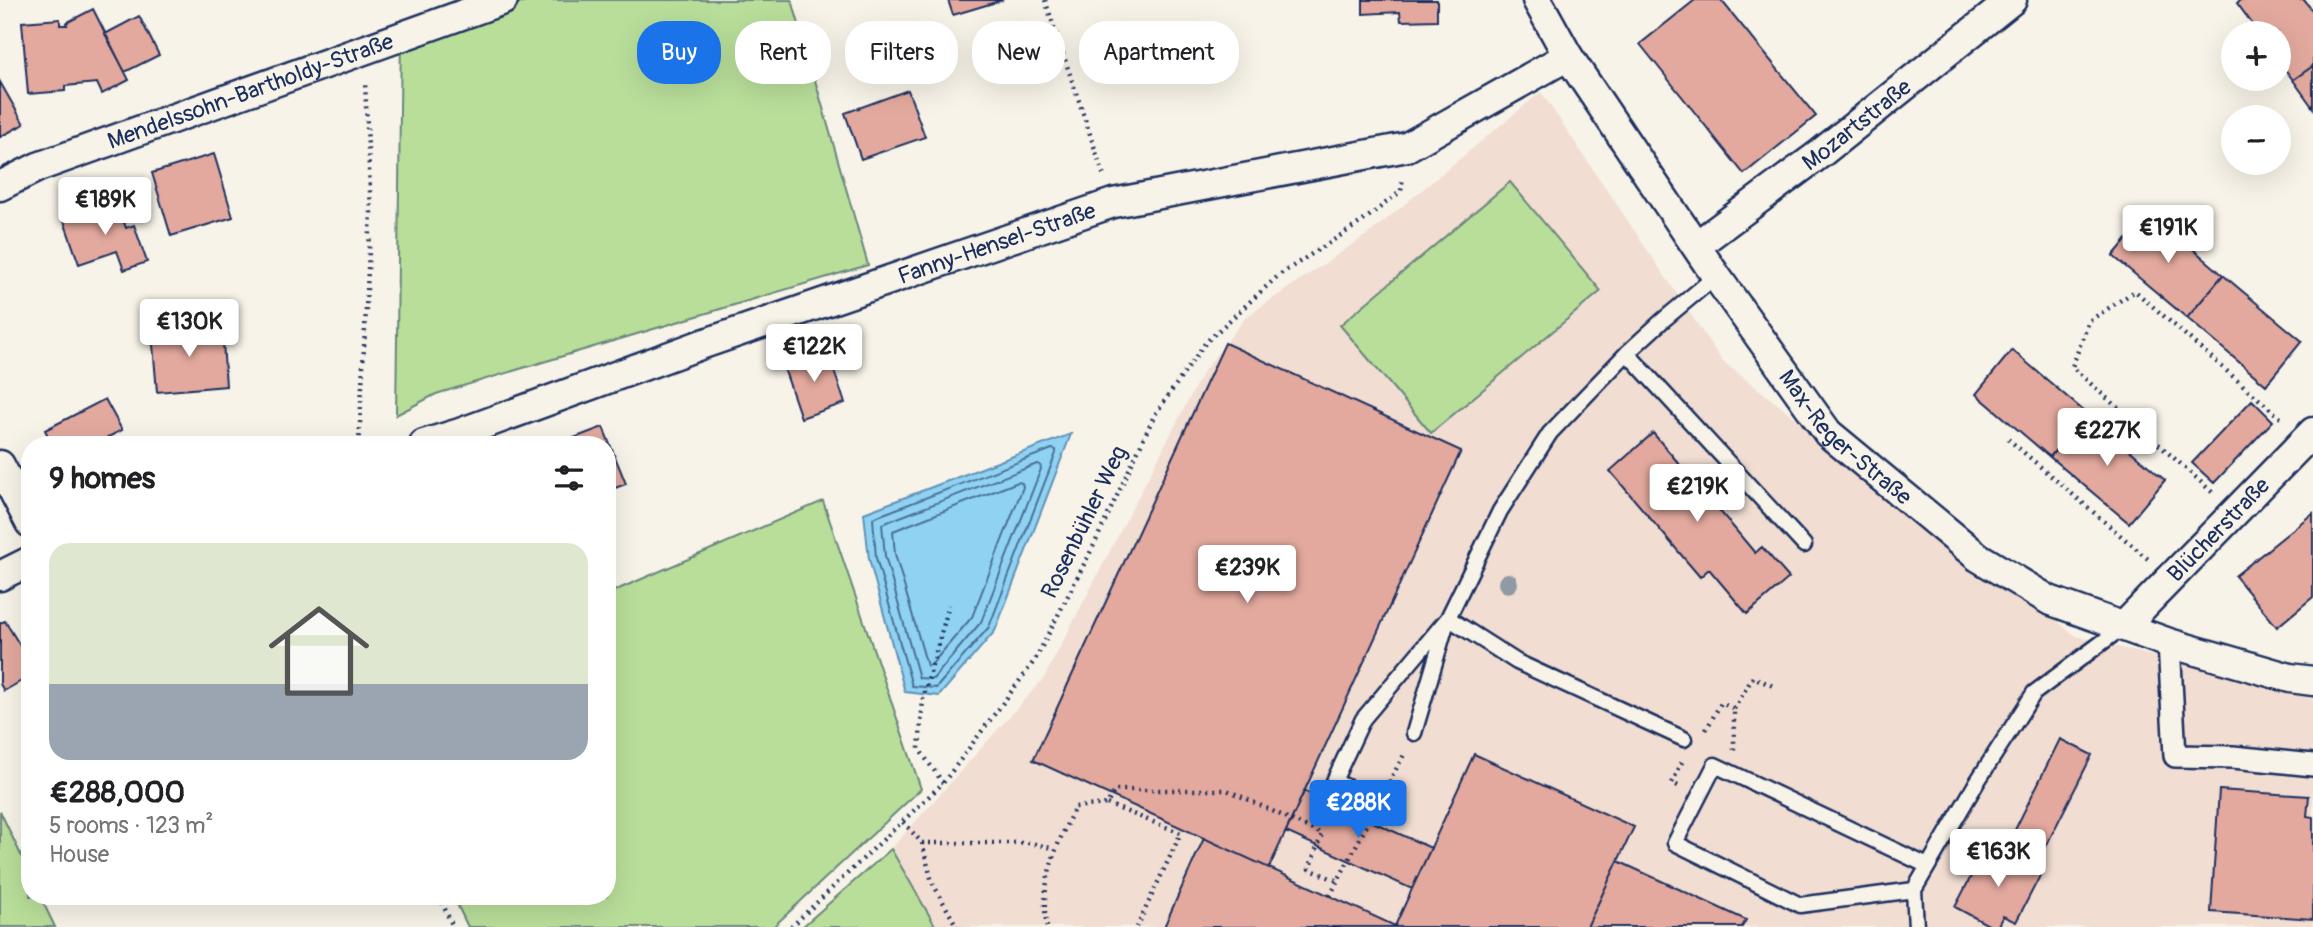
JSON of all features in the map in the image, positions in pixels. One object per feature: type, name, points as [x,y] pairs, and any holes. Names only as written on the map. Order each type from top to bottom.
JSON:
[{"type":"street","name":"Mendelssohn-Bartholdy-Straße","points":[[0,186],[38,167],[503,0]]},
{"type":"street","name":"Max-Reger-Straße","points":[[1537,0],[1568,56],[1716,276],[1828,433],[1978,557],[2049,600],[2169,643],[2290,678],[2313,681]]},
{"type":"street","name":"Mozartstraße","points":[[1697,246],[1821,153],[2012,0]]},
{"type":"street","name":"Fanny-Hensel-Straße","points":[[450,436],[713,341],[1113,203],[1407,147],[1568,56]]},
{"type":"street","name":"Blücherstraße","points":[[2124,626],[2309,436]]},
{"type":"street","points":[[0,466],[21,506]]},
{"type":"street","points":[[0,576],[21,566]]},
{"type":"street","points":[[2169,643],[2175,756],[2233,757],[2313,765]]},
{"type":"lane","points":[[1414,733],[1448,618],[1500,511],[1550,433],[1627,353],[1716,276]]},
{"type":"lane","points":[[1627,353],[1804,545]]},
{"type":"lane","points":[[1448,618],[1517,662],[1684,739]]},
{"type":"lane","points":[[1379,802],[1335,781],[1363,719],[1448,618]]},
{"type":"lane","points":[[1916,927],[1914,890],[1977,782],[2034,693],[2124,626]]},
{"type":"lane","points":[[1914,890],[1800,905],[1675,843],[1714,765],[1928,866]]},
{"type":"path","points":[[1045,0],[1113,203]]},
{"type":"path","points":[[359,436],[371,212],[363,50]]},
{"type":"path","name":"Rosenbühler Weg","points":[[791,927],[943,783],[1035,660],[1095,543],[1154,416],[1206,342],[1279,275],[1363,220],[1401,191],[1407,147]]},
{"type":"path","points":[[2235,512],[2072,367],[2090,321],[2135,291],[2309,436]]},
{"type":"path","points":[[2008,439],[2171,578]]},
{"type":"path","points":[[943,783],[919,750],[923,699],[949,605]]},
{"type":"path","points":[[1734,775],[1734,709],[1753,677],[1773,686]]},
{"type":"path","points":[[1707,730],[1721,703],[1734,709]]},
{"type":"path","points":[[1672,783],[1683,760]]},
{"type":"path","points":[[1107,804],[1115,790],[1227,790],[1322,834],[1309,869],[1338,881]]},
{"type":"path","points":[[1047,927],[1043,907],[1054,849],[1075,807],[1107,804],[1181,833],[1137,927]]},
{"type":"path","points":[[903,822],[922,843],[932,882],[957,927]]},
{"type":"path","points":[[922,843],[1031,843],[1054,849]]},
{"type":"path","points":[[1330,896],[1348,860]]},
{"type":"path","points":[[443,905],[453,927]]},
{"type":"shaded area","points":[[1541,92],[1722,361],[2076,636],[2313,698],[2313,927],[936,927],[891,849],[1044,678],[1203,372],[1246,317],[1371,232]]},
{"type":"green space","points":[[531,0],[792,0],[798,21],[735,21],[735,84],[816,84],[868,265],[436,394],[396,415],[401,34]]},
{"type":"green space","points":[[1510,182],[1601,291],[1431,433],[1340,325]]},
{"type":"green space","points":[[823,501],[921,789],[773,927],[468,927],[457,905],[616,905],[616,590]]},
{"type":"green space","points":[[0,811],[21,855],[21,905],[44,905],[55,927],[0,927]]},
{"type":"green space","points":[[891,849],[936,927],[802,927]]},
{"type":"water","points":[[1071,434],[995,631],[939,696],[905,692],[869,559],[864,513]]},
{"type":"building","points":[[948,0],[1003,0],[953,15]]},
{"type":"building","points":[[1363,0],[1437,0],[1437,20],[1401,21],[1400,12],[1363,14]]},
{"type":"building","points":[[1695,0],[1721,0],[1816,116],[1744,174],[1640,44]]},
{"type":"building","points":[[2240,0],[2304,0],[2313,11],[2313,66],[2293,80],[2291,21],[2250,21],[2237,3]]},
{"type":"building","points":[[93,9],[129,80],[102,94],[97,83],[65,86],[65,91],[28,94],[22,22],[60,19],[60,25],[67,25],[66,23]]},
{"type":"building","points":[[139,16],[159,55],[125,72],[105,34]]},
{"type":"building","points":[[2313,66],[2313,108],[2293,80]]},
{"type":"building","points":[[0,82],[24,124],[0,137]]},
{"type":"building","points":[[908,90],[925,137],[861,159],[845,113]]},
{"type":"building","points":[[214,154],[233,217],[171,236],[152,173]]},
{"type":"building","points":[[117,202],[126,228],[134,225],[147,262],[124,270],[117,251],[79,264],[64,221]]},
{"type":"building","points":[[2150,212],[2223,275],[2187,318],[2113,256]]},
{"type":"building","points":[[2223,275],[2302,341],[2266,385],[2187,318]]},
{"type":"building","points":[[222,327],[226,386],[157,392],[152,333]]},
{"type":"building","points":[[1225,343],[1461,451],[1269,868],[1033,760]]},
{"type":"building","points":[[827,350],[845,403],[801,418],[783,365]]},
{"type":"building","points":[[2012,350],[2086,413],[2050,457],[1976,394]]},
{"type":"building","points":[[105,399],[122,430],[110,436],[48,436],[45,430]]},
{"type":"building","points":[[2252,400],[2273,421],[2214,483],[2192,463]]},
{"type":"building","points":[[2086,413],[2165,480],[2129,523],[2050,457]]},
{"type":"building","points":[[603,427],[607,436],[579,436]]},
{"type":"building","points":[[1653,433],[1697,485],[1708,475],[1721,489],[1709,498],[1755,553],[1762,547],[1789,578],[1747,614],[1709,569],[1700,577],[1610,471]]},
{"type":"building","points":[[616,459],[626,484],[616,488]]},
{"type":"building","points":[[2313,513],[2313,597],[2277,627],[2235,576]]},
{"type":"building","points":[[5,621],[21,647],[21,681],[4,691],[0,684],[0,623]]},
{"type":"building","points":[[2060,739],[2092,755],[2034,870],[2003,854]]},
{"type":"building","points":[[1474,754],[1634,827],[1587,927],[1164,927],[1204,838],[1395,926]]},
{"type":"building","points":[[2219,790],[2309,796],[2307,816],[2313,817],[2313,919],[2211,912]]},
{"type":"building","points":[[1304,791],[1431,848],[1412,889],[1286,832]]},
{"type":"building","points":[[1987,846],[2041,874],[2016,922],[2003,916],[1997,927],[1992,927],[1955,907]]},
{"type":"building","points":[[1618,861],[1746,920],[1742,927],[1587,927]]}]
